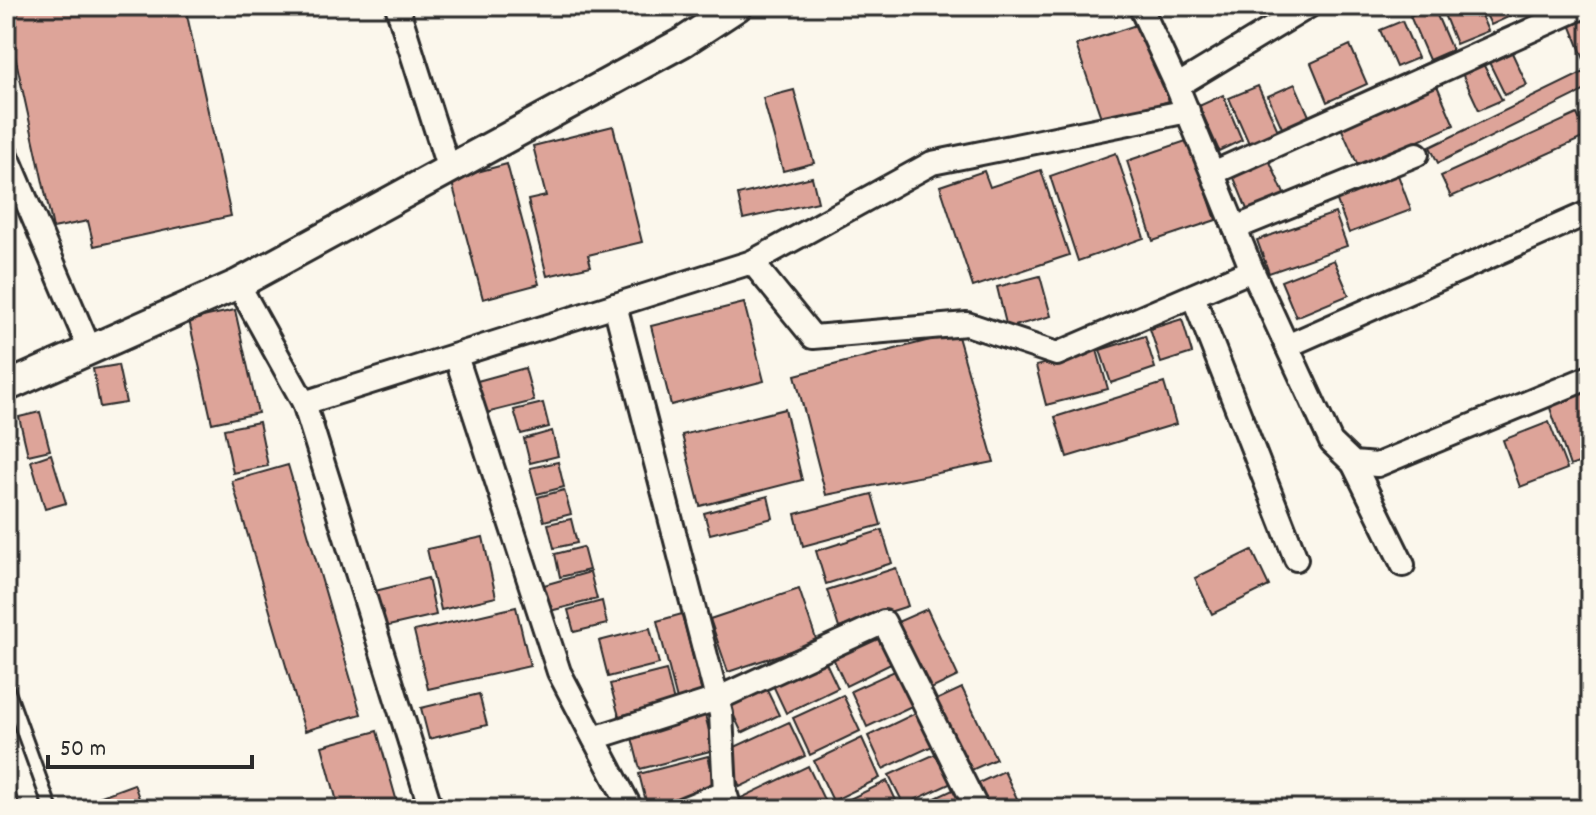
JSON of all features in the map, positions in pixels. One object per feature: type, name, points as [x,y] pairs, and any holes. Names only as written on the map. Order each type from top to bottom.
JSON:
[{"type":"street","points":[[397,6],[449,170]]},
{"type":"street","points":[[6,387],[238,284],[683,42],[738,6]]},
{"type":"street","points":[[1140,6],[1188,111],[1252,270],[1331,442],[1353,463],[1403,565]]},
{"type":"street","points":[[1177,86],[1309,6]]},
{"type":"street","points":[[1213,173],[1585,6]]},
{"type":"street","points":[[304,403],[752,262],[932,163],[1188,111]]},
{"type":"street","points":[[6,153],[90,350]]},
{"type":"street","points":[[1235,228],[1417,154]]},
{"type":"street","points":[[1287,346],[1590,212]]},
{"type":"street","points":[[752,262],[813,337],[967,324],[1057,354],[1252,270]]},
{"type":"street","points":[[238,284],[304,403],[431,809]]},
{"type":"street","points":[[1193,296],[1296,559]]},
{"type":"street","points":[[615,305],[721,714],[728,800],[683,809]]},
{"type":"street","points":[[456,356],[559,672],[631,809]]},
{"type":"street","points":[[1353,463],[1377,465],[1590,377]]},
{"type":"street","points":[[594,738],[717,699],[884,622],[977,809]]},
{"type":"lane","points":[[6,685],[51,809]]},
{"type":"building","points":[[36,6],[185,6],[231,216],[94,246],[88,221],[53,228],[6,15]]},
{"type":"building","points":[[1433,6],[1452,50],[1429,60],[1410,16]]},
{"type":"building","points":[[1477,6],[1488,31],[1456,44],[1441,7]]},
{"type":"building","points":[[1482,6],[1514,6],[1517,13],[1491,25]]},
{"type":"building","points":[[1590,7],[1590,57],[1584,59],[1567,17]]},
{"type":"building","points":[[1402,21],[1418,58],[1396,67],[1380,30]]},
{"type":"building","points":[[1145,22],[1172,100],[1103,123],[1076,45]]},
{"type":"building","points":[[1507,42],[1527,85],[1505,95],[1484,52]]},
{"type":"building","points":[[1350,45],[1367,84],[1327,102],[1311,63]]},
{"type":"building","points":[[1481,60],[1502,100],[1479,110],[1459,67]]},
{"type":"building","points":[[1590,69],[1590,88],[1438,163],[1430,147]]},
{"type":"building","points":[[1435,81],[1454,125],[1359,168],[1339,123]]},
{"type":"building","points":[[1295,84],[1313,125],[1286,137],[1268,96]]},
{"type":"building","points":[[1258,86],[1280,135],[1251,148],[1229,98]]},
{"type":"building","points":[[794,90],[814,163],[783,171],[763,98]]},
{"type":"building","points":[[1223,95],[1242,140],[1219,151],[1199,106]]},
{"type":"building","points":[[1577,114],[1587,136],[1451,197],[1441,176]]},
{"type":"building","points":[[613,126],[642,242],[588,255],[591,266],[547,276],[528,200],[546,196],[533,146]]},
{"type":"building","points":[[1189,140],[1216,220],[1153,241],[1127,161]]},
{"type":"building","points":[[1116,153],[1144,238],[1078,261],[1050,176]]},
{"type":"building","points":[[1267,155],[1285,196],[1248,212],[1232,173]]},
{"type":"building","points":[[507,164],[539,284],[483,299],[451,179]]},
{"type":"building","points":[[1041,170],[1069,255],[973,287],[940,186],[984,171],[990,187]]},
{"type":"building","points":[[1398,175],[1411,210],[1349,233],[1336,198]]},
{"type":"building","points":[[812,177],[818,202],[743,219],[738,195]]},
{"type":"building","points":[[1335,213],[1347,246],[1269,273],[1257,240]]},
{"type":"building","points":[[1334,260],[1349,295],[1296,317],[1281,281]]},
{"type":"building","points":[[1040,276],[1051,316],[1007,328],[997,287]]},
{"type":"building","points":[[744,303],[764,381],[671,405],[651,326]]},
{"type":"building","points":[[235,310],[258,413],[212,423],[189,320]]},
{"type":"building","points":[[1182,319],[1192,353],[1161,363],[1150,329]]},
{"type":"building","points":[[957,333],[994,462],[826,495],[795,375]]},
{"type":"building","points":[[1145,336],[1155,368],[1111,383],[1100,350]]},
{"type":"building","points":[[1097,350],[1108,389],[1046,405],[1036,366]]},
{"type":"building","points":[[118,365],[126,403],[100,407],[93,369]]},
{"type":"building","points":[[525,368],[534,401],[478,415],[470,383]]},
{"type":"building","points":[[1164,383],[1176,424],[1067,457],[1055,417]]},
{"type":"building","points":[[1590,391],[1590,459],[1570,466],[1549,405]]},
{"type":"building","points":[[543,403],[549,427],[521,434],[514,410]]},
{"type":"building","points":[[785,409],[802,480],[700,506],[682,435]]},
{"type":"building","points":[[40,412],[50,450],[28,455],[19,417]]},
{"type":"building","points":[[259,422],[268,466],[233,473],[224,429]]},
{"type":"building","points":[[1549,422],[1567,469],[1520,487],[1503,440]]},
{"type":"building","points":[[552,431],[558,456],[530,463],[524,439]]},
{"type":"building","points":[[51,454],[66,503],[45,509],[31,461]]},
{"type":"building","points":[[558,462],[564,487],[537,494],[530,468]]},
{"type":"building","points":[[288,465],[361,714],[305,731],[232,481]]},
{"type":"building","points":[[564,490],[571,514],[544,521],[538,497]]},
{"type":"building","points":[[872,494],[881,525],[803,546],[795,514]]},
{"type":"building","points":[[768,496],[773,518],[710,534],[704,513]]},
{"type":"building","points":[[571,519],[577,543],[554,548],[548,524]]},
{"type":"building","points":[[882,530],[892,563],[826,584],[816,551]]},
{"type":"building","points":[[483,537],[496,597],[441,610],[427,549]]},
{"type":"building","points":[[583,547],[589,570],[560,577],[555,554]]},
{"type":"building","points":[[1252,550],[1269,586],[1212,614],[1195,578]]},
{"type":"building","points":[[896,568],[908,606],[839,628],[827,590]]},
{"type":"building","points":[[590,572],[597,599],[550,611],[544,585]]},
{"type":"building","points":[[428,578],[436,615],[384,627],[375,591]]},
{"type":"building","points":[[799,589],[817,642],[728,672],[710,619]]},
{"type":"building","points":[[602,601],[607,624],[574,632],[568,610]]},
{"type":"building","points":[[516,607],[530,666],[428,689],[414,631]]},
{"type":"building","points":[[927,609],[958,676],[925,692],[893,624]]},
{"type":"building","points":[[682,614],[702,693],[677,700],[657,621]]},
{"type":"building","points":[[650,628],[659,664],[608,677],[599,641]]},
{"type":"building","points":[[883,631],[897,661],[846,686],[832,656]]},
{"type":"building","points":[[822,654],[838,688],[786,713],[770,679]]},
{"type":"building","points":[[899,669],[916,704],[867,727],[851,691]]},
{"type":"building","points":[[666,670],[674,702],[619,716],[610,684]]},
{"type":"building","points":[[762,680],[779,715],[742,733],[725,697]]},
{"type":"building","points":[[962,688],[996,759],[967,772],[934,701]]},
{"type":"building","points":[[479,694],[487,725],[429,739],[421,708]]},
{"type":"building","points":[[843,695],[860,731],[810,755],[793,718]]},
{"type":"building","points":[[926,708],[941,742],[883,769],[868,736]]},
{"type":"building","points":[[704,711],[714,750],[640,769],[630,730]]},
{"type":"building","points":[[789,722],[805,756],[740,787],[724,752]]},
{"type":"building","points":[[377,731],[399,809],[339,809],[322,746]]},
{"type":"building","points":[[862,738],[880,778],[833,801],[814,761]]},
{"type":"building","points":[[942,751],[956,781],[904,805],[889,775]]},
{"type":"building","points":[[708,756],[717,791],[648,809],[639,774]]},
{"type":"building","points":[[6,765],[21,809],[6,809]]},
{"type":"building","points":[[808,766],[826,804],[815,809],[741,809],[737,800]]},
{"type":"building","points":[[1004,771],[1022,809],[985,809],[974,785]]},
{"type":"building","points":[[887,781],[900,809],[834,809],[833,807]]},
{"type":"building","points":[[134,784],[143,809],[66,809]]},
{"type":"building","points":[[959,787],[969,809],[912,809]]}]
